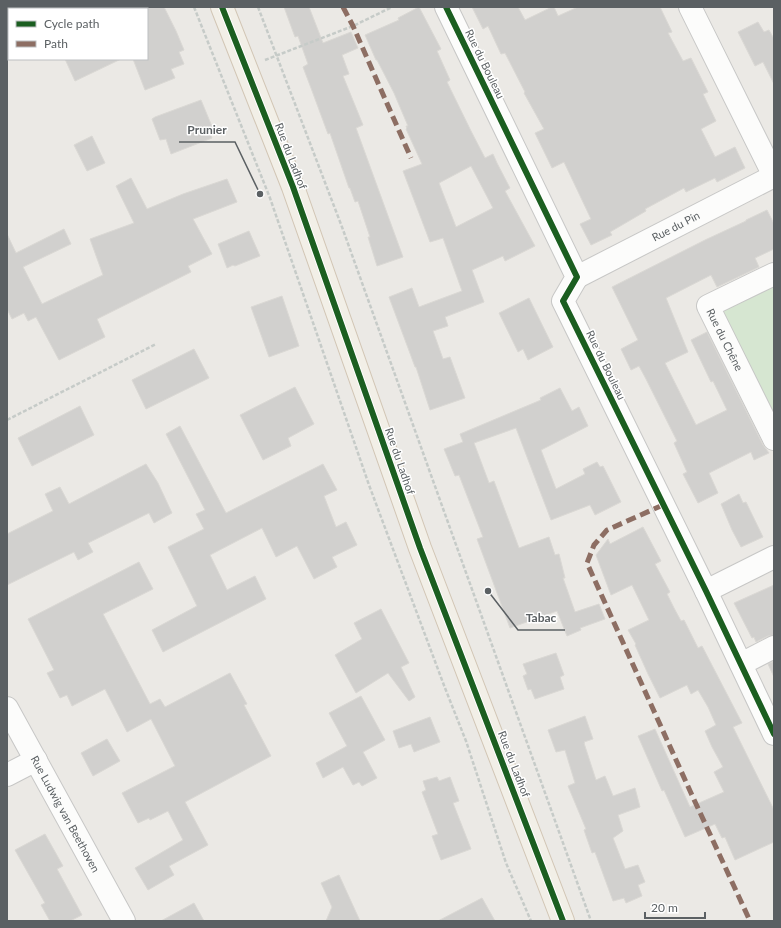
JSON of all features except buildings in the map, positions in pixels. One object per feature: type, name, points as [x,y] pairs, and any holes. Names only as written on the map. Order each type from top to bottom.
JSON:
[{"type":"main road","name":"Rue du Ladhof","points":[[222,7],[293,187],[420,548],[562,921]]},
{"type":"street","name":"Rue du Bouleau","points":[[446,7],[577,277],[563,301],[774,734]]},
{"type":"street","points":[[690,7],[774,176]]},
{"type":"street","name":"Rue du Pin","points":[[577,277],[774,176]]},
{"type":"street","name":"Rue du Chêne","points":[[774,274],[708,306],[774,439]]},
{"type":"street","points":[[706,592],[774,557]]},
{"type":"street","points":[[740,664],[774,647]]},
{"type":"street","name":"Rue Ludwig van Beethoven","points":[[7,708],[124,921]]},
{"type":"street","points":[[7,775],[36,760]]},
{"type":"path","points":[[194,7],[270,198],[371,492],[466,741],[506,863],[531,921]]},
{"type":"path","points":[[258,7],[342,227],[591,921]]},
{"type":"path","points":[[246,67],[353,26],[392,7]]},
{"type":"path","points":[[7,420],[156,344]]},
{"type":"green space","points":[[774,284],[774,423],[719,311]]},
{"type":"marked path","points":[[343,7],[353,26],[411,158]]},
{"type":"marked path","points":[[663,505],[607,530],[594,545],[587,563],[750,921]]},
{"type":"cycle path","points":[[222,7],[293,187],[420,548],[563,921]]},
{"type":"cycle path","points":[[446,7],[577,277],[563,301],[706,591],[774,734]]},
{"type":"place","name":"Prunier","points":[[260,194]]},
{"type":"place","name":"Tabac","points":[[488,591]]}]
